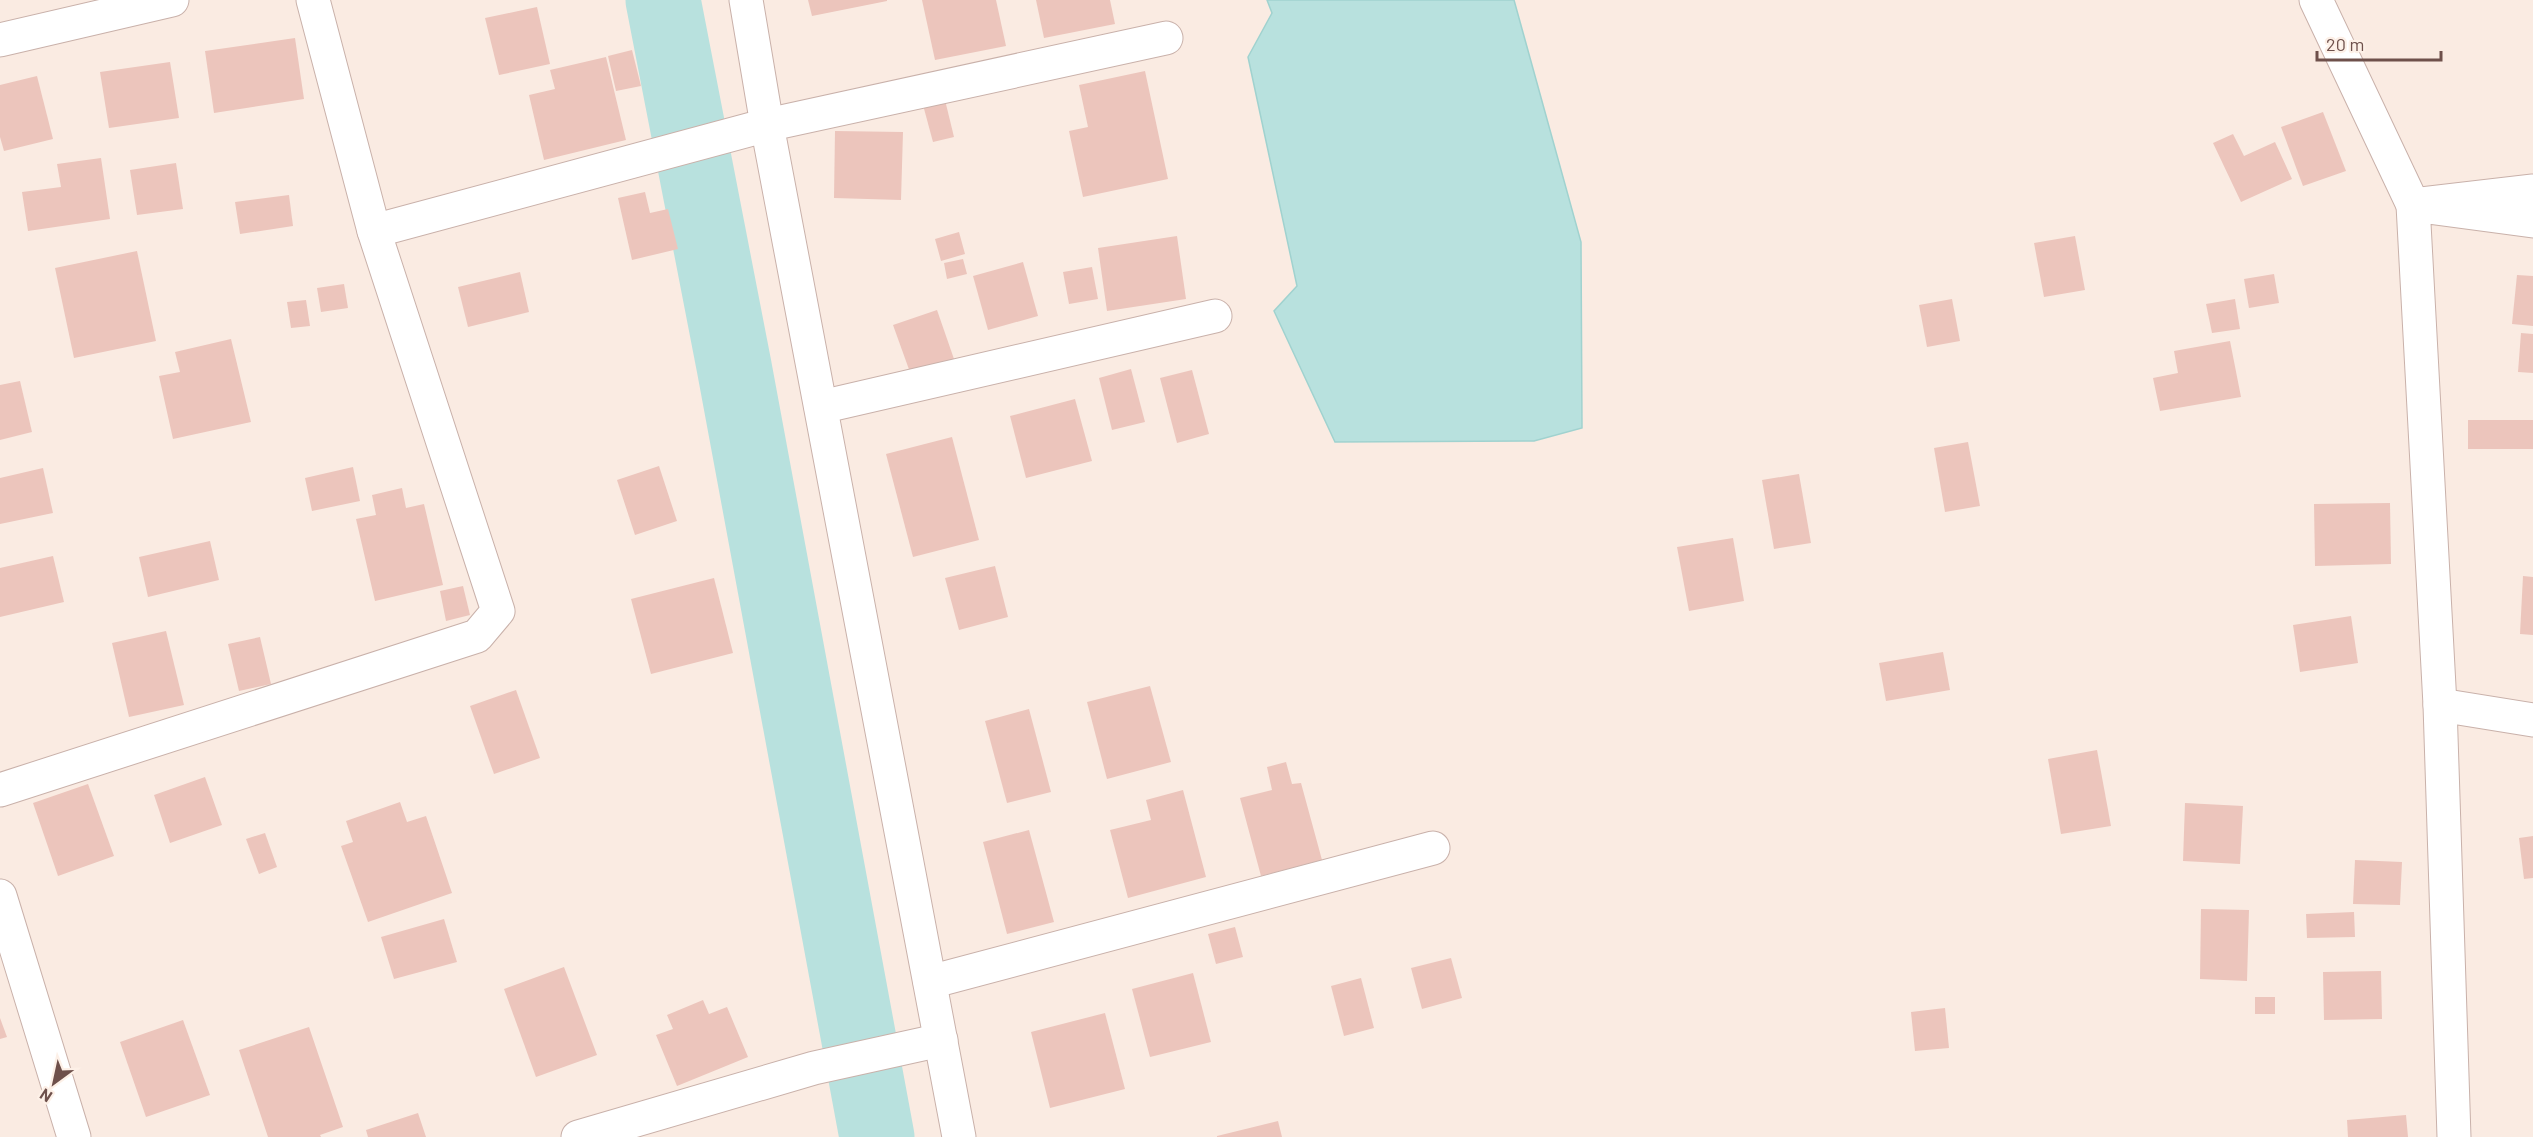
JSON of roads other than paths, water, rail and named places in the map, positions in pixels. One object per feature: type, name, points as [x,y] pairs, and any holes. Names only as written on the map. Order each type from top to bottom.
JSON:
[{"type":"street","points":[[0,40],[172,0]]},
{"type":"street","points":[[0,790],[477,636],[498,611],[374,231],[313,0]]},
{"type":"street","points":[[746,0],[767,125],[959,1137]]},
{"type":"street","points":[[2316,0],[2413,205],[2440,705],[2454,1137]]},
{"type":"street","points":[[374,231],[767,125],[1166,38]]},
{"type":"street","points":[[2413,205],[2533,192]]},
{"type":"street","points":[[2413,205],[2533,221]]},
{"type":"street","points":[[821,407],[1215,316]]},
{"type":"street","points":[[2440,705],[2533,720]]},
{"type":"street","points":[[930,982],[1433,848]]},
{"type":"street","points":[[0,896],[74,1137]]},
{"type":"street","points":[[578,1137],[814,1068],[941,1040]]},
{"type":"water","points":[[1267,0],[1514,0],[1581,242],[1582,428],[1534,441],[1335,442],[1274,311],[1297,286],[1248,57],[1272,13]]},
{"type":"waterway","points":[[663,0],[734,366],[877,1137]]}]
